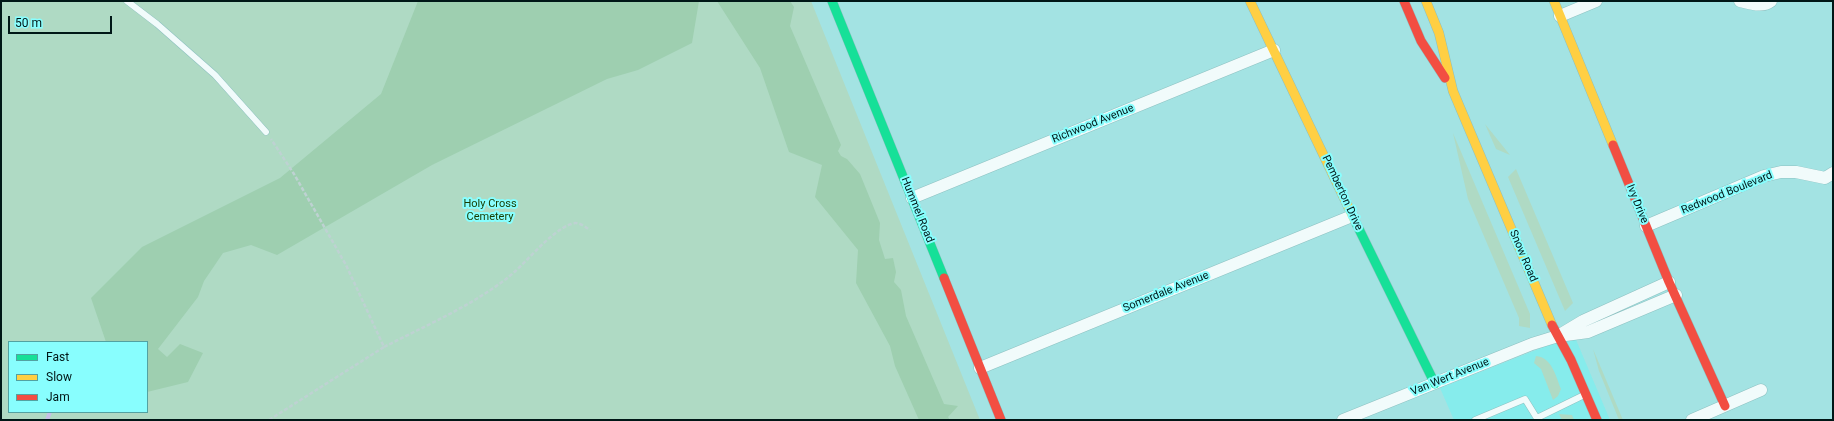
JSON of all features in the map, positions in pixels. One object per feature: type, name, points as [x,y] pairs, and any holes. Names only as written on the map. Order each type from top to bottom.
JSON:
[{"type":"street","name":"Hummel Road","points":[[832,1],[1001,420]]},
{"type":"street","name":"Pemberton Drive","points":[[1250,1],[1352,216],[1435,384]]},
{"type":"street","name":"Snow Road","points":[[1404,1],[1421,41],[1453,91],[1558,336],[1597,420]]},
{"type":"street","name":"Snow Road","points":[[1426,1],[1439,33],[1453,91]]},
{"type":"street","name":"Ivy Drive","points":[[1554,1],[1669,282],[1725,406]]},
{"type":"street","points":[[1560,16],[1596,1]]},
{"type":"street","points":[[1740,1],[1759,5],[1766,4],[1770,1]]},
{"type":"street","name":"Richwood Avenue","points":[[912,198],[1274,50]]},
{"type":"street","name":"Redwood Boulevard","points":[[1646,226],[1764,176],[1781,172],[1796,172],[1825,178],[1833,173]]},
{"type":"street","name":"Somerdale Avenue","points":[[980,368],[1352,216]]},
{"type":"street","name":"Van Wert Avenue","points":[[1558,336],[1583,320],[1669,282]]},
{"type":"street","name":"Van Wert Avenue","points":[[1343,420],[1358,417],[1532,344],[1558,336],[1588,332],[1676,295]]},
{"type":"street","points":[[1692,420],[1762,390]]},
{"type":"lane","points":[[127,1],[157,24],[215,75],[266,132]]},
{"type":"lane","points":[[1475,420],[1525,399],[1538,419],[1586,395]]},
{"type":"path","points":[[266,132],[294,174],[346,265],[384,347]]},
{"type":"path","points":[[269,420],[384,347],[484,294],[506,278],[560,229],[572,223],[582,224],[590,230]]},
{"type":"shaded area","points":[[1574,335],[1610,420],[1454,420],[1440,388]]},
{"type":"green space","name":"Holy Cross Cemetery","points":[[1,1],[811,1],[980,420],[1,420]]},
{"type":"green space","points":[[418,1],[699,1],[692,43],[638,70],[607,79],[432,165],[277,255],[251,245],[223,253],[204,281],[198,297],[158,349],[167,357],[180,344],[203,353],[188,382],[148,392],[148,341],[106,341],[91,298],[142,247],[280,178],[381,94]]},
{"type":"green space","points":[[717,1],[790,1],[794,7],[790,26],[841,145],[838,151],[841,156],[847,159],[860,174],[880,223],[879,240],[885,259],[893,258],[896,272],[894,282],[901,290],[906,316],[944,404],[958,406],[948,417],[950,420],[919,420],[895,366],[890,346],[856,283],[858,250],[815,197],[822,165],[789,152],[760,68]]},
{"type":"green space","points":[[1485,124],[1510,155],[1496,149]]},
{"type":"green space","points":[[1453,133],[1530,314],[1530,328],[1519,326],[1519,318],[1468,199]]},
{"type":"green space","points":[[1516,169],[1573,303],[1565,311],[1508,177]]},
{"type":"green space","points":[[1593,349],[1623,420],[1619,420],[1599,371]]},
{"type":"green space","points":[[1536,356],[1546,360],[1553,368],[1561,389],[1558,396],[1553,400],[1541,369],[1534,363]]},
{"type":"green space","points":[[1559,414],[1572,415],[1574,420],[1562,420]]},
{"type":"waterway","points":[[47,420],[50,413]]},
{"type":"traffic: fast","points":[[832,1],[944,278]]},
{"type":"traffic: fast","points":[[1355,221],[1435,384]]},
{"type":"traffic: slow","points":[[1250,1],[1355,221]]},
{"type":"traffic: slow","points":[[1426,1],[1439,33],[1453,91],[1552,325]]},
{"type":"traffic: slow","points":[[1554,1],[1613,145]]},
{"type":"traffic: jam","points":[[1404,1],[1421,41],[1445,78]]},
{"type":"traffic: jam","points":[[1613,145],[1669,282],[1725,406]]},
{"type":"traffic: jam","points":[[944,278],[1001,420]]},
{"type":"traffic: jam","points":[[1552,325],[1571,360],[1597,420]]}]
